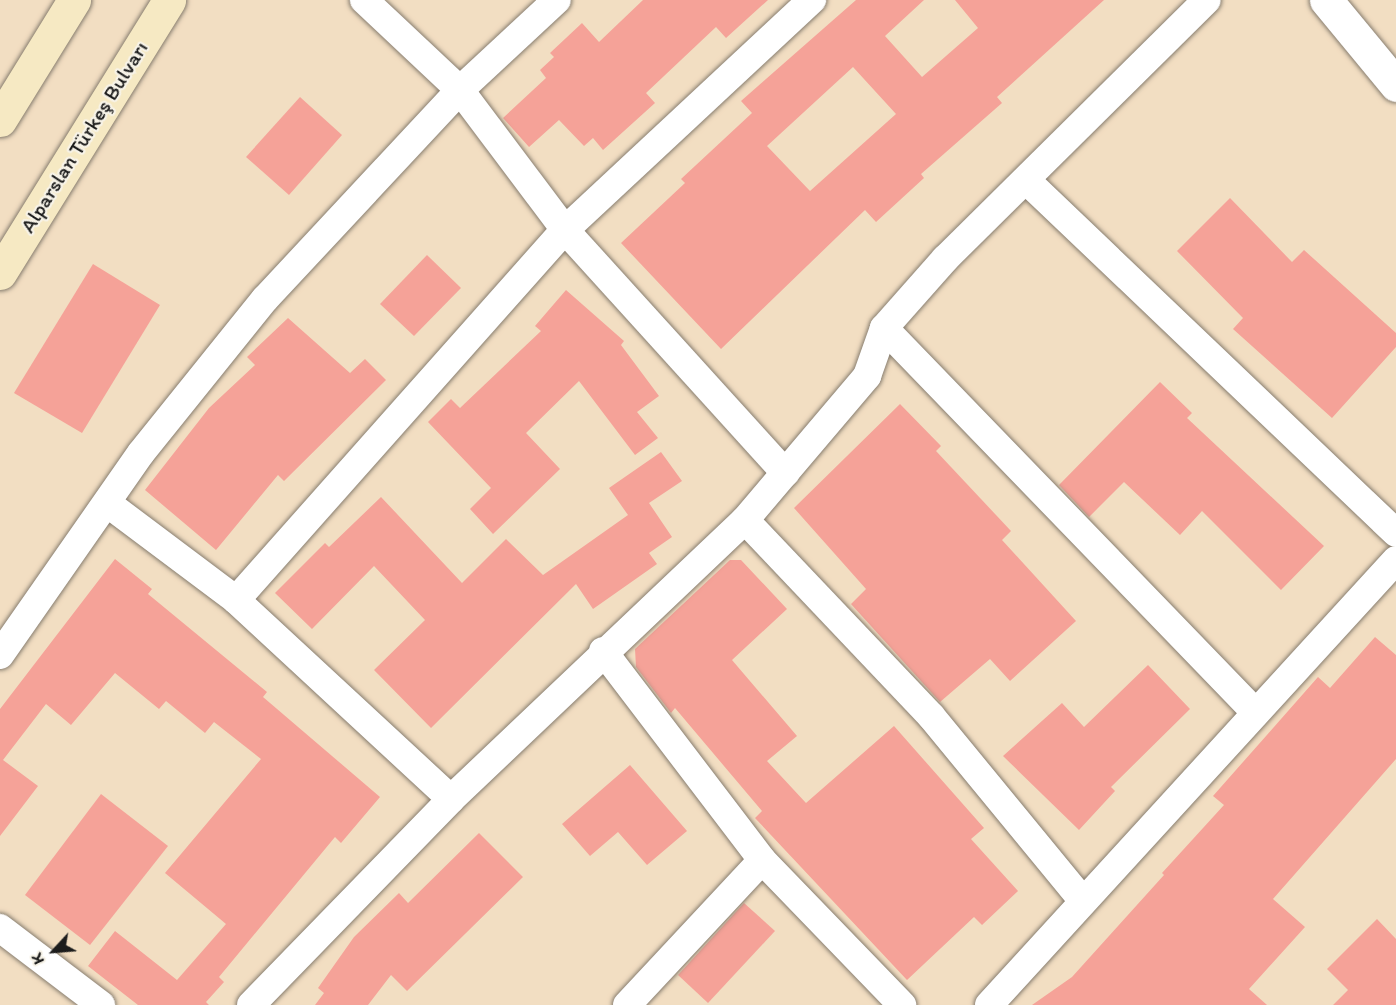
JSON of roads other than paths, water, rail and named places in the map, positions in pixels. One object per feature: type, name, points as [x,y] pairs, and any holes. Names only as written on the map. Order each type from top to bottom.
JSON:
[{"type":"main road","points":[[0,120],[74,0]]},
{"type":"main road","name":"Alparslan Türkeş Bulvarı","points":[[0,273],[169,0]]},
{"type":"street","points":[[364,0],[460,90],[565,230],[785,473]]},
{"type":"street","points":[[0,655],[141,453],[265,298],[460,90],[557,0]]},
{"type":"street","points":[[236,600],[565,230],[812,0]]},
{"type":"street","points":[[251,1005],[451,799],[603,651],[745,520],[867,376],[884,328],[945,259],[1207,0]]},
{"type":"street","points":[[1326,0],[1396,85]]},
{"type":"street","points":[[1026,180],[1396,533]]},
{"type":"street","points":[[884,328],[1256,712]]},
{"type":"street","points":[[107,503],[236,600],[451,799]]},
{"type":"street","points":[[745,520],[931,716],[1083,901]]},
{"type":"street","points":[[989,1005],[1396,560]]},
{"type":"street","points":[[603,651],[762,860],[902,1005]]},
{"type":"street","points":[[627,1005],[762,860]]},
{"type":"street","points":[[0,928],[101,1005]]}]
